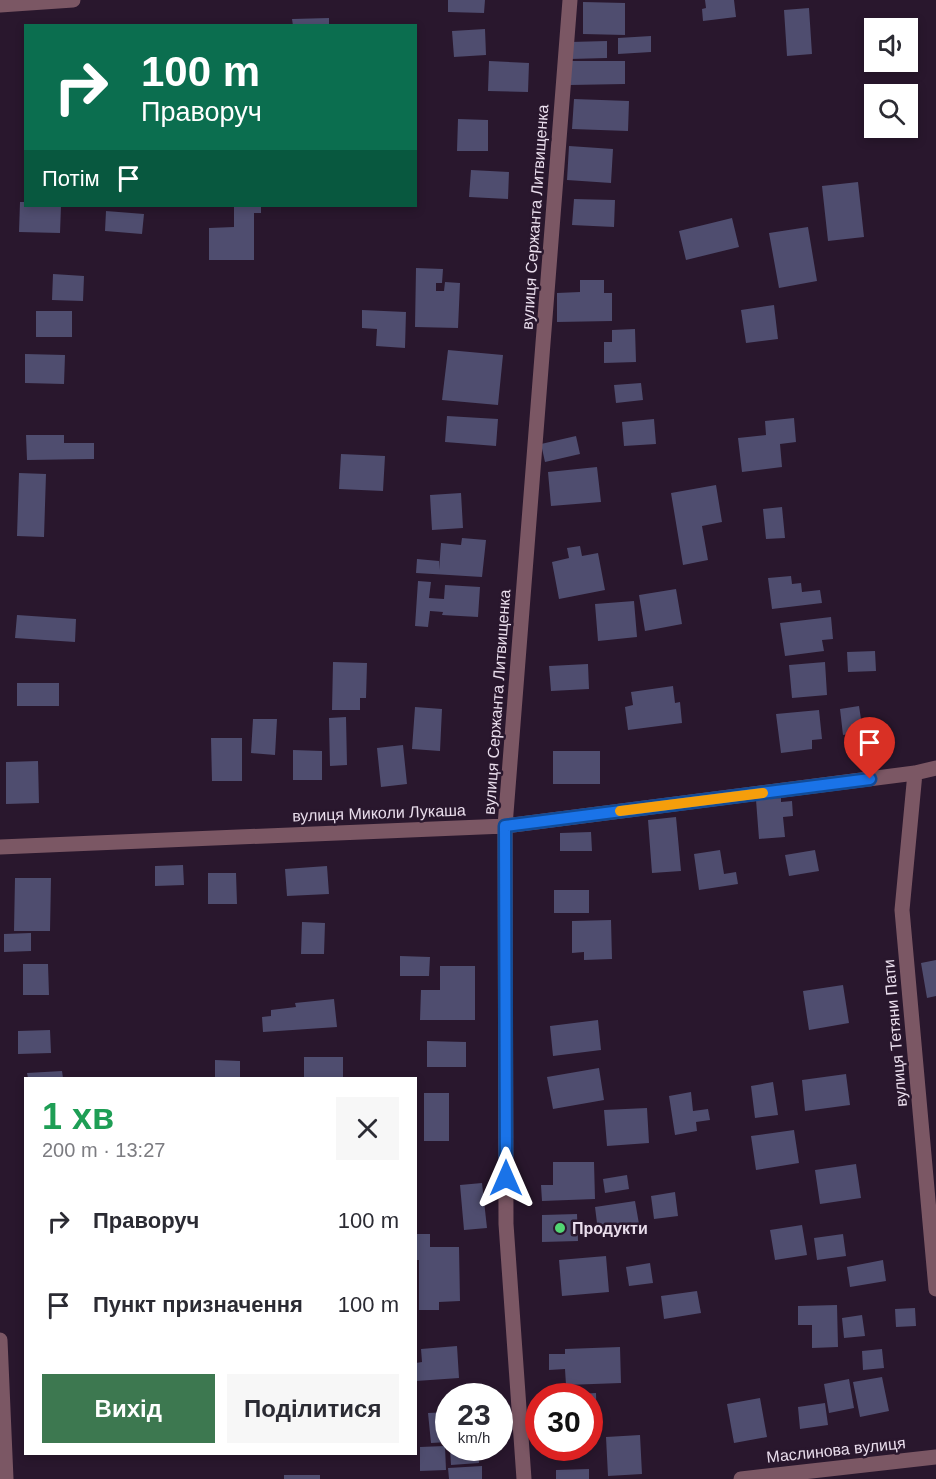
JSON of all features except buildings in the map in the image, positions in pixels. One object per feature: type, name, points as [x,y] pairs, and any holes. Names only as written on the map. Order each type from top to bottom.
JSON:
[{"type":"street","points":[[0,5],[73,0]]},
{"type":"street","name":"вулиця Сержанта Литвищенка","points":[[524,1479],[506,1224],[505,826],[570,0]]},
{"type":"street","name":"вулиця Миколи Лукаша","points":[[0,847],[505,826],[915,773],[936,768]]},
{"type":"street","name":"вулиця Тетяни Пати","points":[[915,773],[902,910],[936,1289]]},
{"type":"street","points":[[0,1340],[6,1479]]},
{"type":"street","name":"Маслинова вулиця","points":[[741,1479],[936,1457]]},
{"type":"slow traffic","points":[[620,811],[763,793]]},
{"type":"place","name":"Продукти","points":[[560,1228]]},
{"type":"route","points":[[506,1178],[505,826],[870,779]]}]
